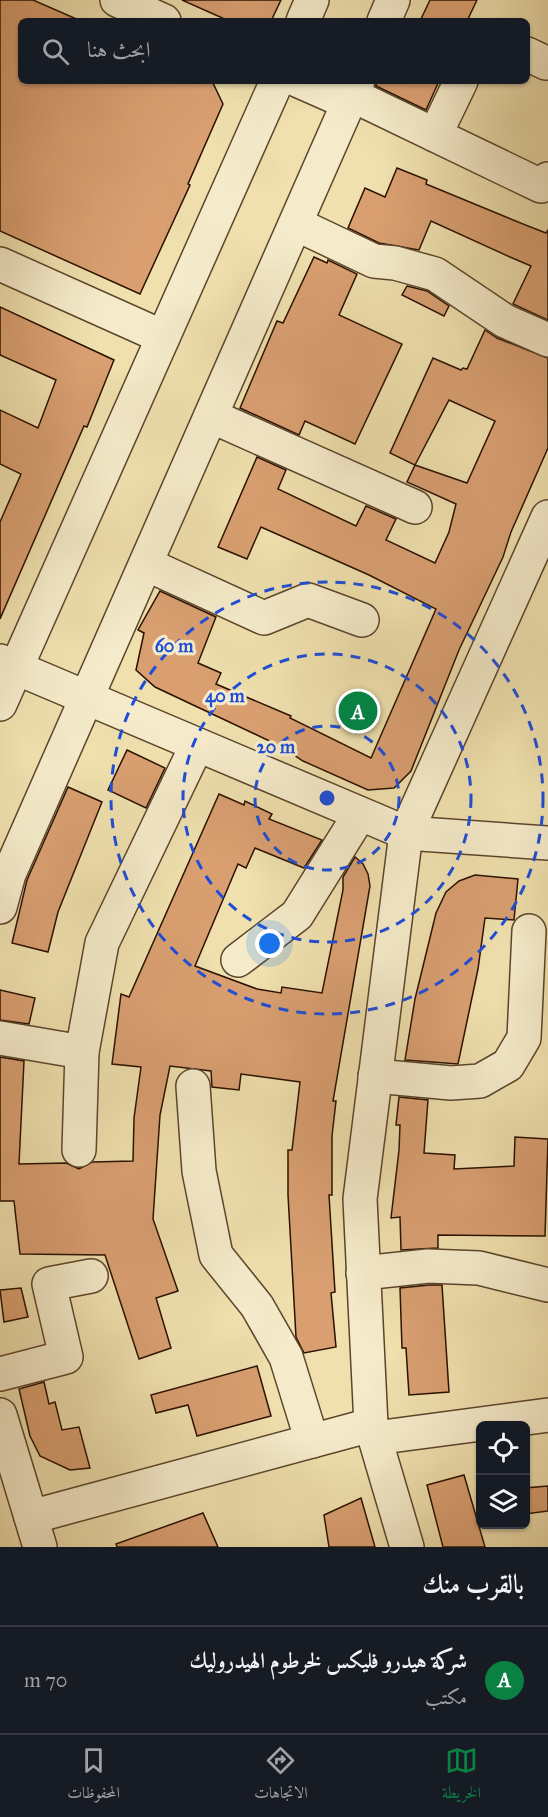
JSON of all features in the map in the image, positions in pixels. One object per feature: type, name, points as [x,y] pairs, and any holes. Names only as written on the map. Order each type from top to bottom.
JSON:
[{"type":"street","points":[[117,0],[157,18]]},
{"type":"street","points":[[304,18],[312,0]]},
{"type":"street","points":[[385,18],[393,0]]},
{"type":"street","points":[[0,704],[8,665],[164,337],[277,84]]},
{"type":"street","points":[[312,84],[353,93],[541,186],[548,179]]},
{"type":"street","points":[[435,135],[460,84]]},
{"type":"street","points":[[0,907],[9,874],[353,93]]},
{"type":"street","points":[[296,224],[374,261],[395,263],[435,274],[506,321],[548,340]]},
{"type":"street","points":[[0,264],[164,337]]},
{"type":"street","points":[[211,416],[415,507]]},
{"type":"street","points":[[407,1547],[373,1431],[360,1199],[406,833],[548,517]]},
{"type":"street","points":[[146,564],[264,618],[308,600],[362,620]]},
{"type":"street","points":[[8,665],[406,833],[548,843]]},
{"type":"street","points":[[79,1150],[82,1052],[102,943],[197,745]]},
{"type":"street","points":[[238,960],[297,915],[360,814]]},
{"type":"street","points":[[375,1076],[451,1083],[480,1081],[508,1065],[524,1038],[529,931]]},
{"type":"street","points":[[0,1038],[82,1052]]},
{"type":"street","points":[[193,1086],[199,1171],[216,1255],[257,1306],[286,1358],[312,1441]]},
{"type":"street","points":[[363,1273],[428,1266],[479,1268],[548,1285]]},
{"type":"street","points":[[0,1374],[66,1357],[49,1284],[91,1276]]},
{"type":"street","points":[[0,1415],[35,1532],[312,1441],[373,1431],[548,1415]]},
{"type":"building","points":[[0,0],[33,0],[74,18],[18,18],[18,84],[213,84],[223,104],[188,184],[190,185],[140,294],[0,231]]},
{"type":"building","points":[[182,0],[281,0],[272,18],[222,18]]},
{"type":"building","points":[[430,0],[477,0],[468,18],[421,18]]},
{"type":"building","points":[[376,84],[438,84],[426,110]]},
{"type":"building","points":[[397,168],[427,180],[426,184],[523,224],[546,233],[548,230],[548,320],[513,304],[531,266],[431,221],[419,250],[379,243],[348,228],[365,188],[385,197]]},
{"type":"building","points":[[314,257],[327,263],[328,260],[357,274],[339,315],[402,344],[355,444],[305,421],[299,435],[240,408],[277,321],[283,323]]},
{"type":"building","points":[[407,286],[427,291],[449,306],[444,316],[402,295]]},
{"type":"building","points":[[0,307],[114,360],[87,427],[84,426],[0,619],[0,522],[21,474],[0,464],[0,410],[38,428],[56,380],[0,355]]},
{"type":"building","points":[[485,330],[497,338],[548,358],[548,448],[511,532],[503,557],[459,650],[411,771],[394,788],[368,790],[303,761],[294,755],[295,753],[155,687],[136,670],[144,633],[138,630],[160,591],[216,617],[198,663],[221,673],[216,684],[291,716],[290,718],[371,758],[436,609],[369,575],[261,527],[247,559],[218,547],[257,457],[286,470],[278,489],[356,526],[366,506],[396,519],[386,540],[435,563],[449,532],[456,504],[407,482],[415,465],[390,453],[433,358],[461,370],[467,369]],"holes":[[[449,400],[495,421],[467,483],[415,465]]]},
{"type":"building","points":[[127,750],[165,768],[146,808],[108,790]]},
{"type":"building","points":[[68,787],[102,802],[58,912],[48,952],[12,943],[27,880]]},
{"type":"building","points":[[219,794],[244,805],[245,801],[272,814],[269,819],[322,840],[304,868],[255,848],[246,868],[238,864],[195,966],[257,989],[281,993],[282,987],[322,993],[343,890],[343,877],[355,857],[363,864],[368,874],[370,886],[333,1101],[336,1101],[332,1136],[332,1195],[329,1195],[335,1292],[331,1293],[336,1347],[304,1353],[296,1337],[288,1195],[288,1150],[292,1150],[300,1082],[241,1074],[239,1090],[212,1087],[211,1071],[170,1066],[160,1115],[153,1219],[178,1291],[156,1298],[171,1348],[139,1359],[105,1255],[20,1254],[14,1201],[0,1201],[0,1057],[24,1061],[19,1164],[66,1163],[79,1169],[92,1162],[133,1161],[134,1118],[141,1067],[112,1064],[121,994],[129,997]]},
{"type":"building","points":[[475,875],[518,879],[514,920],[485,918],[478,969],[458,1064],[405,1060],[415,999],[436,913],[446,892],[459,881]]},
{"type":"building","points":[[0,990],[35,998],[29,1024],[0,1020]]},
{"type":"building","points":[[399,1097],[428,1100],[424,1153],[455,1155],[454,1169],[514,1166],[515,1137],[548,1139],[545,1236],[438,1235],[438,1248],[401,1250],[400,1217],[391,1218],[399,1150],[400,1125],[396,1125]]},
{"type":"building","points":[[442,1285],[449,1392],[409,1395],[406,1348],[402,1348],[400,1288]]},
{"type":"building","points":[[21,1288],[28,1317],[4,1322],[0,1290]]},
{"type":"building","points":[[257,1366],[271,1416],[197,1436],[188,1405],[156,1413],[151,1395]]},
{"type":"building","points":[[44,1382],[49,1404],[55,1402],[62,1430],[79,1427],[90,1468],[70,1470],[40,1456],[30,1436],[19,1389]]},
{"type":"building","points":[[464,1475],[476,1516],[476,1529],[480,1529],[485,1547],[443,1547],[427,1485]]},
{"type":"building","points":[[548,1486],[548,1511],[530,1513],[530,1488]]},
{"type":"building","points":[[361,1498],[375,1547],[329,1547],[324,1515]]},
{"type":"building","points":[[203,1513],[218,1547],[117,1547],[116,1544]]},
{"type":"place","name":"شركة هيدرو فليكس لخرطوم الهيدروليك","points":[[358,711]]}]
